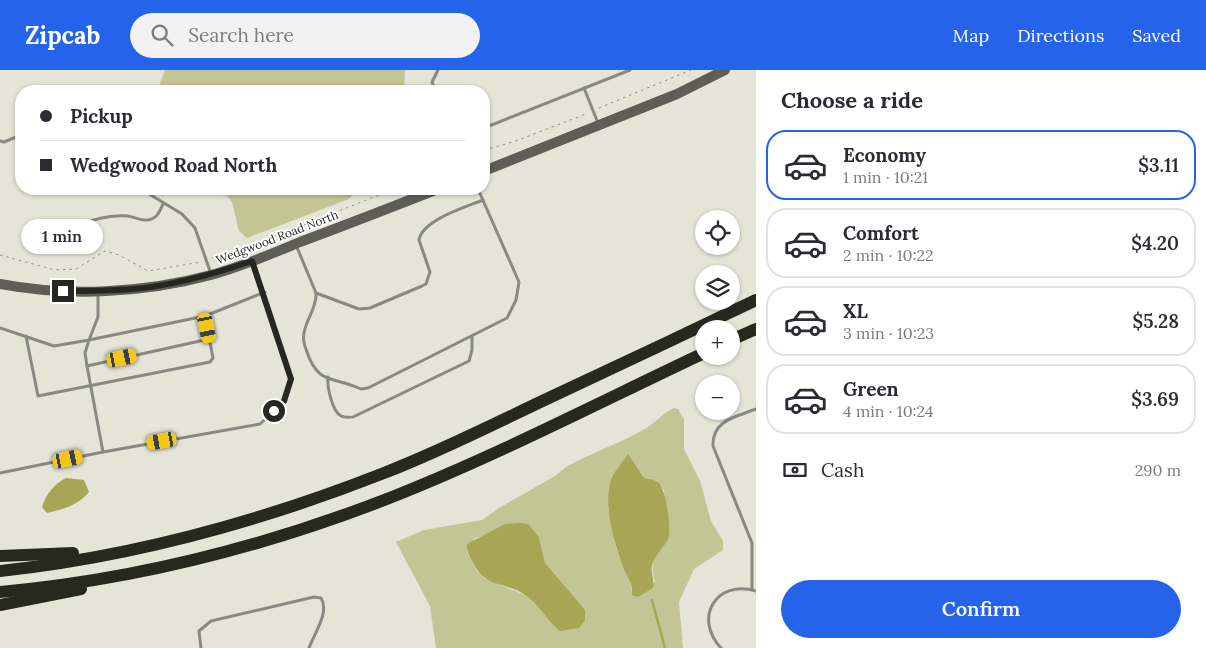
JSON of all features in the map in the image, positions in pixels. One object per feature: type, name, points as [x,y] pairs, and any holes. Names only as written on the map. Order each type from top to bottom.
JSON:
[{"type":"highway","points":[[0,571],[118,552],[205,531],[293,505],[385,473],[448,446],[756,300]]},
{"type":"highway","points":[[740,336],[756,329]]},
{"type":"highway","points":[[0,606],[135,579],[347,514],[432,481],[695,357]]},
{"type":"highway","points":[[0,592],[146,570],[230,550]]},
{"type":"highway","points":[[0,556],[118,552]]},
{"type":"street","points":[[490,169],[677,94],[725,70]]},
{"type":"street","name":"Wedgwood Road North","points":[[0,284],[35,289],[134,289],[211,275],[423,195]]},
{"type":"lane","points":[[433,85],[432,82],[438,70]]},
{"type":"lane","points":[[490,126],[630,70]]},
{"type":"lane","points":[[584,88],[599,125]]},
{"type":"lane","points":[[0,141],[4,142],[15,137]]},
{"type":"lane","points":[[149,195],[182,214],[195,228],[211,275]]},
{"type":"lane","points":[[296,244],[316,293],[316,301],[306,326],[303,341],[315,371],[361,389],[368,388],[507,318],[516,300],[519,282],[481,195]]},
{"type":"lane","points":[[316,293],[359,309],[370,308],[426,284],[430,272],[418,240],[422,230],[433,222],[483,200]]},
{"type":"lane","points":[[91,222],[92,235],[83,236],[80,229],[83,224],[108,217],[126,216],[147,221],[157,216],[163,204]]},
{"type":"lane","points":[[0,473],[103,452],[260,424],[284,401],[291,379],[264,292],[252,261]]},
{"type":"lane","points":[[98,290],[98,317],[85,353],[103,452]]},
{"type":"lane","points":[[0,328],[54,346],[205,316],[264,292]]},
{"type":"lane","points":[[26,336],[38,396],[210,362],[213,358],[205,316]]},
{"type":"lane","points":[[328,377],[327,386],[338,414],[343,417],[353,417],[469,361],[472,350],[472,336]]},
{"type":"lane","points":[[87,366],[209,339]]},
{"type":"lane","points":[[721,648],[713,639],[708,627],[709,611],[712,605],[723,592],[734,588],[754,590],[752,543],[713,446],[712,436],[722,422],[756,409]]},
{"type":"lane","points":[[201,648],[199,631],[210,621],[314,597],[320,598],[324,604],[324,612],[308,648]]},
{"type":"green space","points":[[165,70],[405,70],[404,85],[160,85]]},
{"type":"green space","points":[[226,195],[353,195],[349,199],[247,238],[239,231],[232,202]]},
{"type":"green space","points":[[674,408],[678,409],[684,419],[684,449],[700,481],[711,521],[723,541],[723,550],[694,569],[679,602],[683,648],[436,648],[430,606],[396,542],[424,530],[482,520],[499,508],[555,476],[566,467],[647,428]],"holes":[[[644,478],[657,481],[664,490],[668,538],[654,558],[652,569],[655,582],[632,595],[632,589],[616,547],[608,507]],[[484,536],[539,537],[545,563],[573,598],[555,627],[537,604],[525,595],[486,579],[477,571],[467,552],[475,538]]]},
{"type":"shaded area","points":[[628,454],[644,478],[656,481],[662,487],[669,519],[668,539],[652,565],[653,588],[638,597],[632,595],[631,583],[616,546],[608,501],[611,480]]},
{"type":"shaded area","points":[[66,478],[84,480],[89,492],[70,506],[47,513],[42,507],[46,498],[54,486]]},
{"type":"shaded area","points":[[505,524],[528,524],[539,537],[545,563],[585,610],[585,620],[579,628],[560,631],[528,597],[491,581],[479,572],[472,561],[467,544]]},
{"type":"waterway","points":[[652,600],[665,648]]},
{"type":"route","points":[[63,291],[134,289],[174,283],[211,275],[252,261],[264,292],[291,379],[284,401],[274,411]]}]
